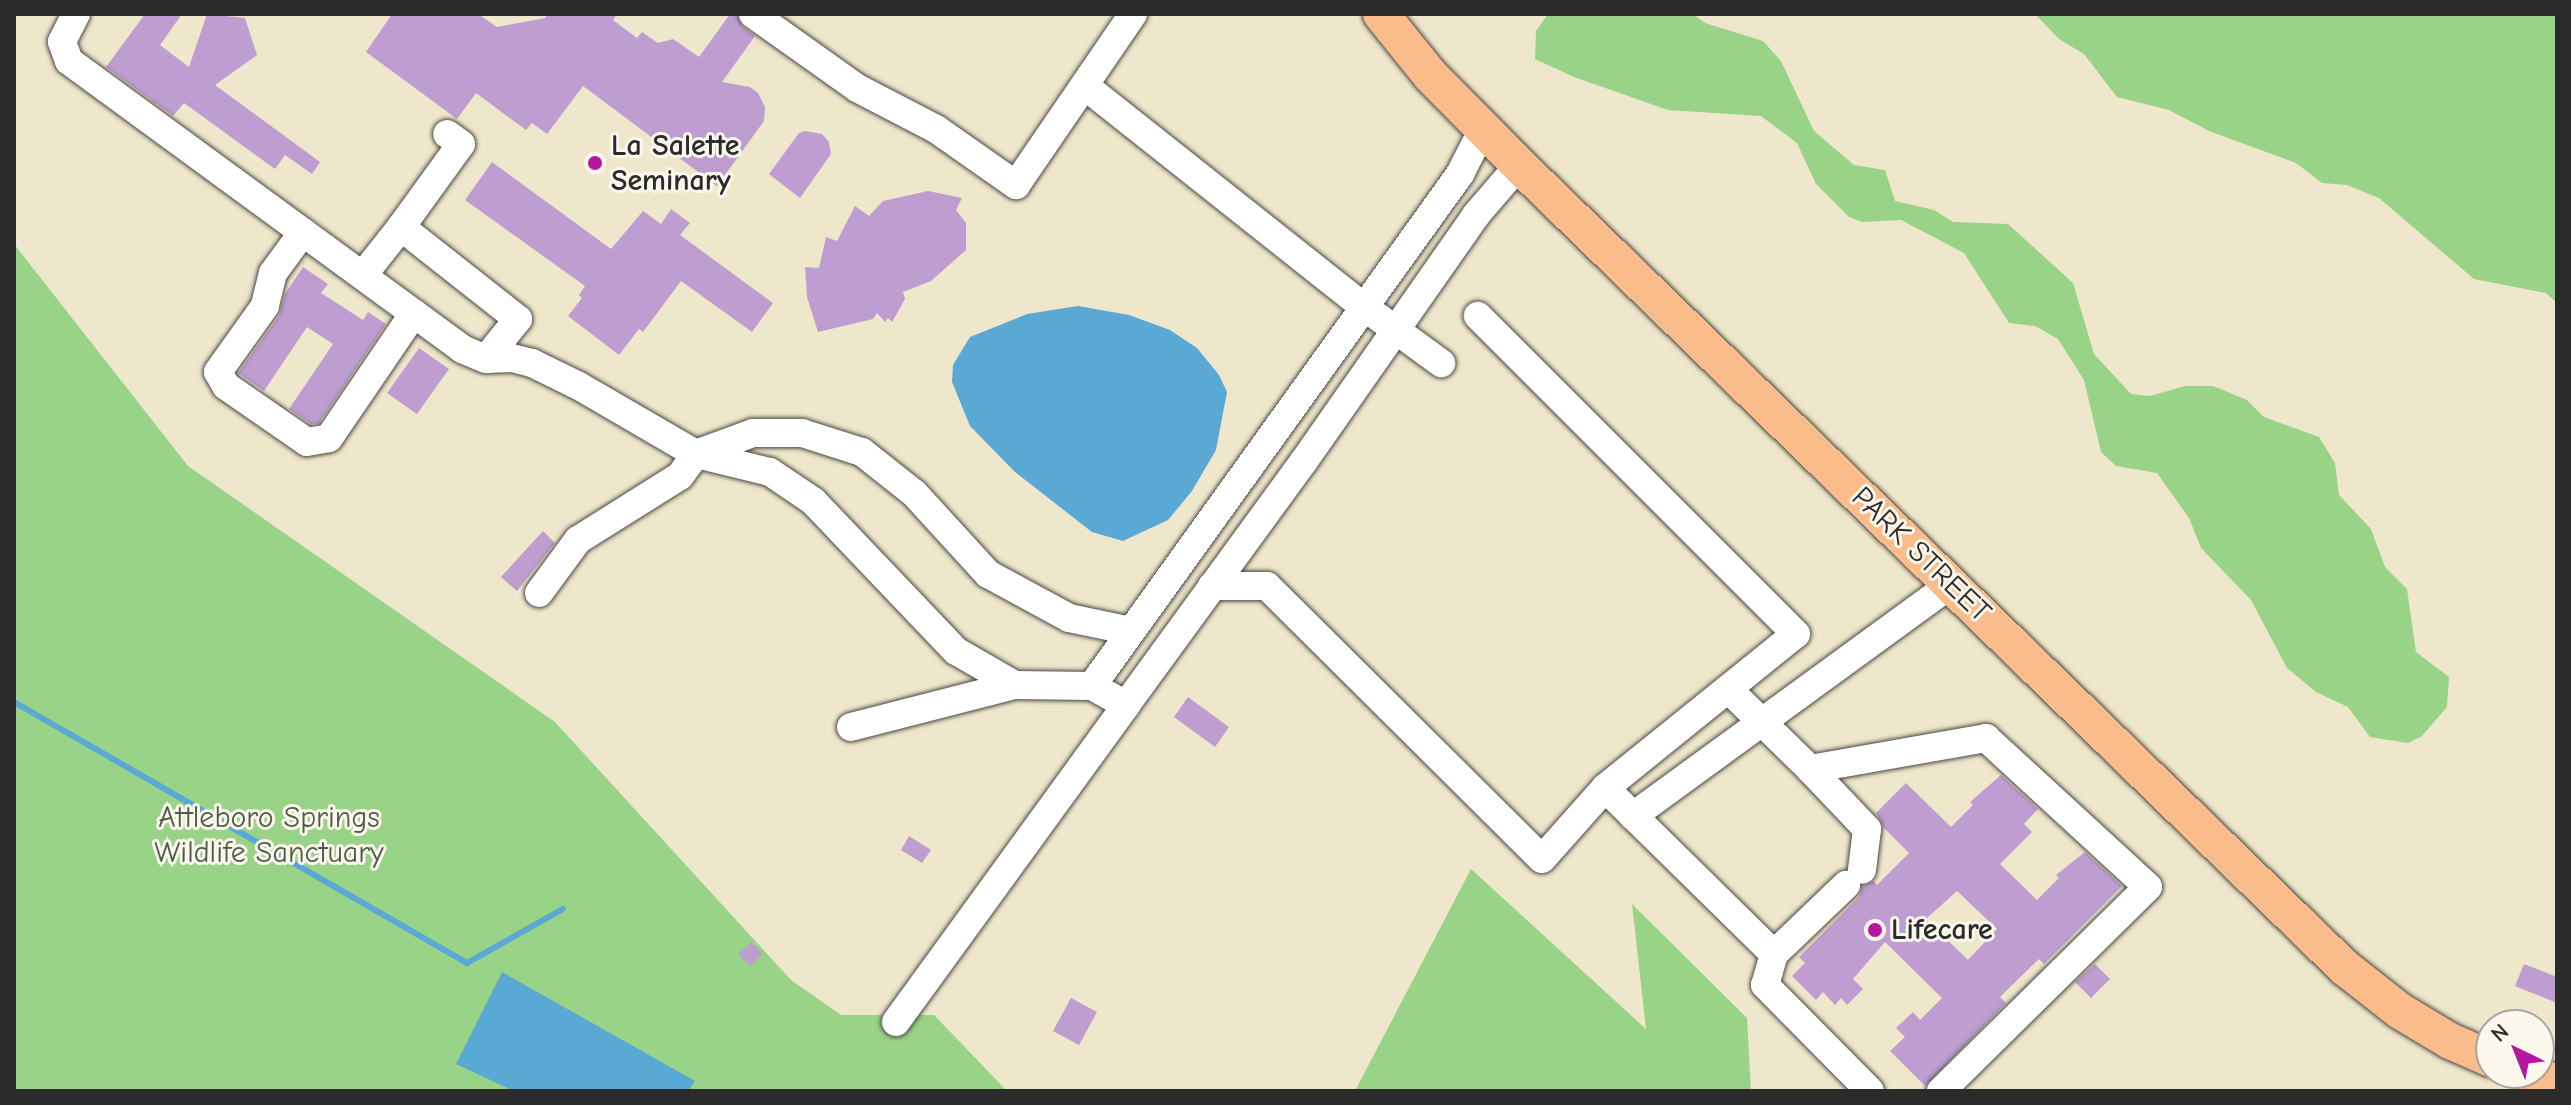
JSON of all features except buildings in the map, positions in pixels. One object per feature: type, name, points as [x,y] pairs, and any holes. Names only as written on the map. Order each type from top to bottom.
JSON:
[{"type":"main road","name":"PARK STREET","points":[[1381,14],[1430,75],[1519,165],[2344,967],[2400,1011],[2475,1052]]},
{"type":"lane","points":[[76,14],[62,42],[69,61],[462,349],[486,359],[512,358],[532,363],[579,386],[696,454],[770,472],[813,501],[956,651],[1015,685]]},
{"type":"lane","points":[[753,14],[857,88],[936,129],[1016,185],[1133,14]]},
{"type":"lane","points":[[1085,86],[1363,306],[1441,363]]},
{"type":"lane","points":[[1092,686],[1460,174],[1483,129]]},
{"type":"lane","points":[[363,275],[461,144],[447,134]]},
{"type":"lane","points":[[896,1022],[1476,215],[1519,165]]},
{"type":"lane","points":[[401,227],[518,319],[486,359]]},
{"type":"lane","points":[[303,232],[273,273],[265,306],[218,372],[226,386],[307,442],[329,438],[414,313]]},
{"type":"lane","points":[[1212,586],[1267,586],[1542,859],[1605,788],[1796,634],[1478,316]]},
{"type":"lane","points":[[539,593],[578,540],[680,476],[696,454],[753,433],[802,433],[862,452],[914,493],[988,574],[1069,618],[1126,638],[1153,667]]},
{"type":"lane","points":[[1633,816],[1951,584]]},
{"type":"lane","points":[[851,727],[1015,685],[1092,686],[1126,705]]},
{"type":"lane","points":[[1728,689],[1867,829],[1854,877],[1774,954],[1765,985],[1870,1091]]},
{"type":"lane","points":[[1810,769],[1986,738],[2148,887],[1941,1091]]},
{"type":"lane","points":[[1605,788],[1774,954]]},
{"type":"green space","points":[[1548,14],[1693,14],[1705,23],[1763,41],[1781,61],[1814,131],[1854,165],[1885,170],[1895,201],[1934,210],[1953,222],[2008,224],[2073,283],[2094,354],[2131,394],[2150,396],[2185,386],[2213,386],[2247,400],[2264,417],[2319,437],[2335,463],[2339,495],[2371,529],[2385,567],[2407,589],[2416,652],[2449,677],[2447,707],[2422,736],[2408,743],[2370,737],[2348,707],[2316,692],[2287,668],[2251,600],[2201,548],[2189,518],[2157,473],[2116,466],[2101,452],[2084,380],[2058,339],[2035,326],[2009,323],[1964,253],[1901,220],[1862,222],[1849,217],[1816,184],[1797,143],[1761,116],[1668,110],[1574,77],[1535,59],[1536,31]]},
{"type":"green space","points":[[2035,14],[2557,14],[2557,303],[2546,293],[2474,279],[2379,198],[2347,185],[2322,183],[2296,163],[2209,131],[2169,110],[2117,97],[2084,54],[2059,39]]},
{"type":"green space","name":"Attleboro Springs Wildlife Sanctuary","points":[[14,244],[188,466],[555,722],[791,980],[841,1015],[934,1015],[1007,1091],[14,1091]]},
{"type":"green space","points":[[1471,869],[1646,1029],[1632,904],[1747,1018],[1751,1091],[1355,1091]]},
{"type":"water","points":[[1078,306],[1129,315],[1170,330],[1197,348],[1219,375],[1227,392],[1216,450],[1192,491],[1168,520],[1123,541],[1092,532],[1015,472],[970,426],[952,382],[953,365],[970,337],[1027,314]]},
{"type":"water","points":[[502,972],[695,1081],[688,1091],[514,1091],[456,1064]]},
{"type":"waterway","points":[[14,702],[467,963],[563,909]]},
{"type":"place","name":"La Salette Seminary","points":[[595,163]]},
{"type":"place","name":"Lifecare","points":[[1875,930]]}]
